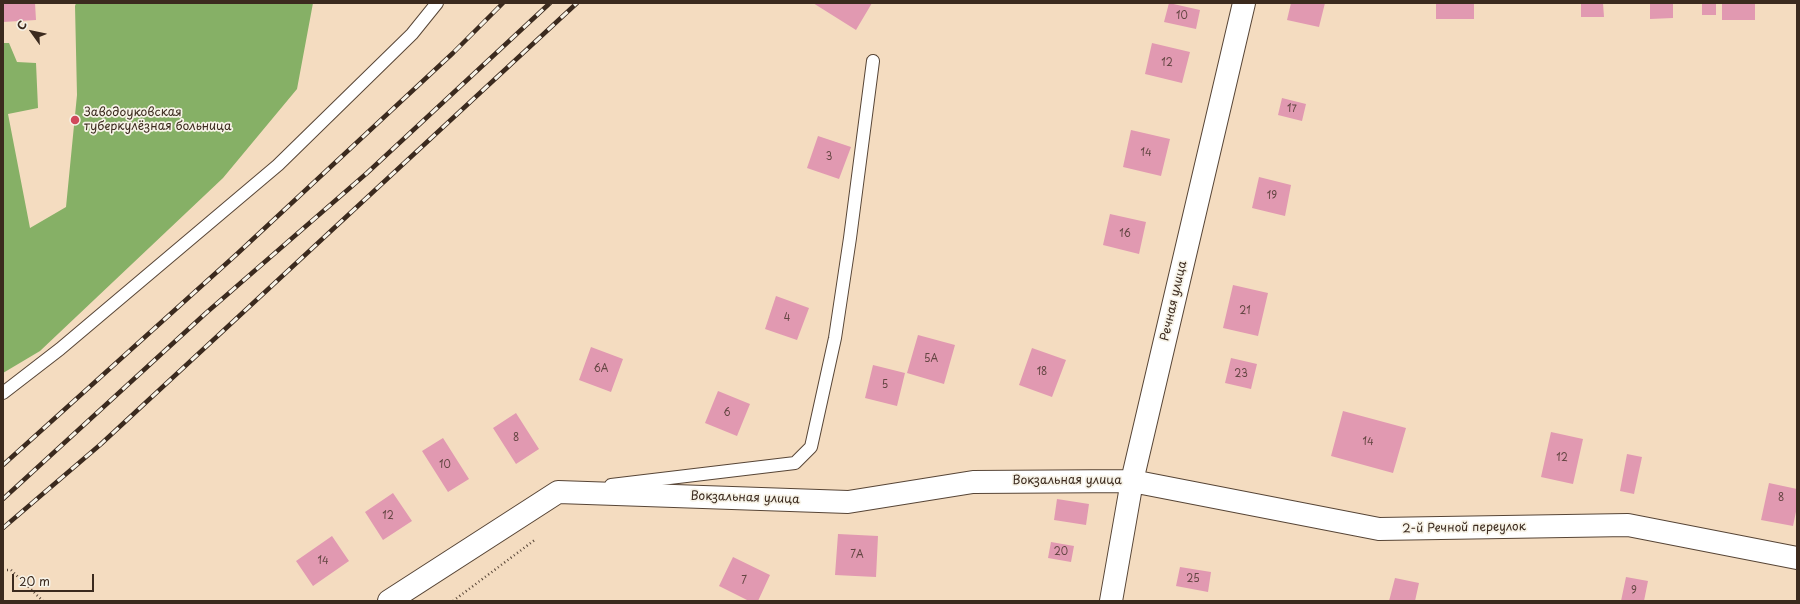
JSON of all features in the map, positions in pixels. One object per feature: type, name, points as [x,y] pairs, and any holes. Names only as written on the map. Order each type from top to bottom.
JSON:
[{"type":"street","name":"Речная улица","points":[[1111,601],[1132,481],[1244,3]]},
{"type":"street","name":"Вокзальная улица","points":[[558,492],[848,502],[973,482],[1132,481]]},
{"type":"street","name":"2-й Речной переулок","points":[[1132,481],[1379,529],[1628,525],[1797,558]]},
{"type":"street","points":[[388,601],[558,492]]},
{"type":"lane","points":[[3,393],[60,349],[278,165],[412,34],[437,3]]},
{"type":"lane","points":[[558,492],[795,463],[811,447],[835,338],[850,238],[873,61]]},
{"type":"path","points":[[3,570],[11,570],[43,601]]},
{"type":"green space","points":[[76,3],[313,3],[297,89],[223,178],[40,351],[3,373],[3,43],[9,43],[17,62],[36,63],[38,108],[8,114],[30,228],[66,207],[77,95]]},
{"type":"building","points":[[3,3],[35,3],[36,20],[3,22]]},
{"type":"building","points":[[813,3],[872,3],[856,30]]},
{"type":"building","points":[[1169,3],[1200,10],[1196,29],[1164,22]]},
{"type":"building","points":[[1291,3],[1325,3],[1319,27],[1287,20]]},
{"type":"building","points":[[1436,3],[1474,3],[1474,19],[1436,19]]},
{"type":"building","points":[[1581,3],[1603,3],[1604,17],[1581,17]]},
{"type":"building","points":[[1650,3],[1673,3],[1673,18],[1650,19]]},
{"type":"building","points":[[1702,3],[1716,3],[1716,15],[1702,15]]},
{"type":"building","points":[[1722,3],[1755,3],[1755,20],[1722,20]]},
{"type":"building","points":[[1152,43],[1190,52],[1182,83],[1145,74]]},
{"type":"building","points":[[1282,98],[1306,104],[1302,121],[1278,115]]},
{"type":"building","points":[[1131,130],[1170,139],[1161,176],[1123,167]]},
{"type":"building","points":[[818,136],[851,147],[839,179],[807,168]]},
{"type":"building","points":[[1259,177],[1291,185],[1285,216],[1252,208]]},
{"type":"building","points":[[1110,214],[1146,222],[1139,254],[1103,245]]},
{"type":"building","points":[[1233,285],[1268,293],[1258,336],[1223,328]]},
{"type":"building","points":[[776,296],[809,308],[797,340],[765,329]]},
{"type":"building","points":[[918,335],[955,345],[944,384],[907,373]]},
{"type":"building","points":[[591,347],[623,359],[611,392],[579,380]]},
{"type":"building","points":[[1032,348],[1066,360],[1052,397],[1019,385]]},
{"type":"building","points":[[1231,358],[1257,364],[1251,389],[1225,383]]},
{"type":"building","points":[[873,365],[905,373],[897,406],[865,398]]},
{"type":"building","points":[[718,391],[750,404],[737,436],[705,423]]},
{"type":"building","points":[[1343,411],[1406,428],[1393,473],[1331,456]]},
{"type":"building","points":[[516,413],[539,449],[516,464],[493,428]]},
{"type":"building","points":[[1551,432],[1583,439],[1573,484],[1541,477]]},
{"type":"building","points":[[443,438],[469,479],[448,492],[422,451]]},
{"type":"building","points":[[1627,454],[1642,457],[1634,494],[1620,491]]},
{"type":"building","points":[[1769,483],[1797,489],[1797,507],[1793,526],[1761,520]]},
{"type":"building","points":[[393,493],[412,521],[383,540],[365,512]]},
{"type":"building","points":[[1057,499],[1089,504],[1086,525],[1054,520]]},
{"type":"building","points":[[838,534],[878,536],[876,577],[835,575]]},
{"type":"building","points":[[332,536],[349,561],[313,586],[296,561]]},
{"type":"building","points":[[1051,542],[1074,546],[1071,562],[1048,558]]},
{"type":"building","points":[[733,557],[770,575],[758,601],[749,601],[719,586]]},
{"type":"building","points":[[1180,567],[1211,572],[1208,592],[1176,586]]},
{"type":"building","points":[[1626,577],[1648,581],[1644,601],[1621,601]]},
{"type":"building","points":[[1395,578],[1419,583],[1415,601],[1389,601]]},
{"type":"railway","points":[[3,465],[238,253],[453,53],[503,3]]},
{"type":"railway","points":[[3,499],[206,313],[367,173],[550,3]]},
{"type":"railway","points":[[3,528],[101,444],[577,3]]},
{"type":"place","name":"Заводоуковская туберкулёзная больница","points":[[75,120]]}]
